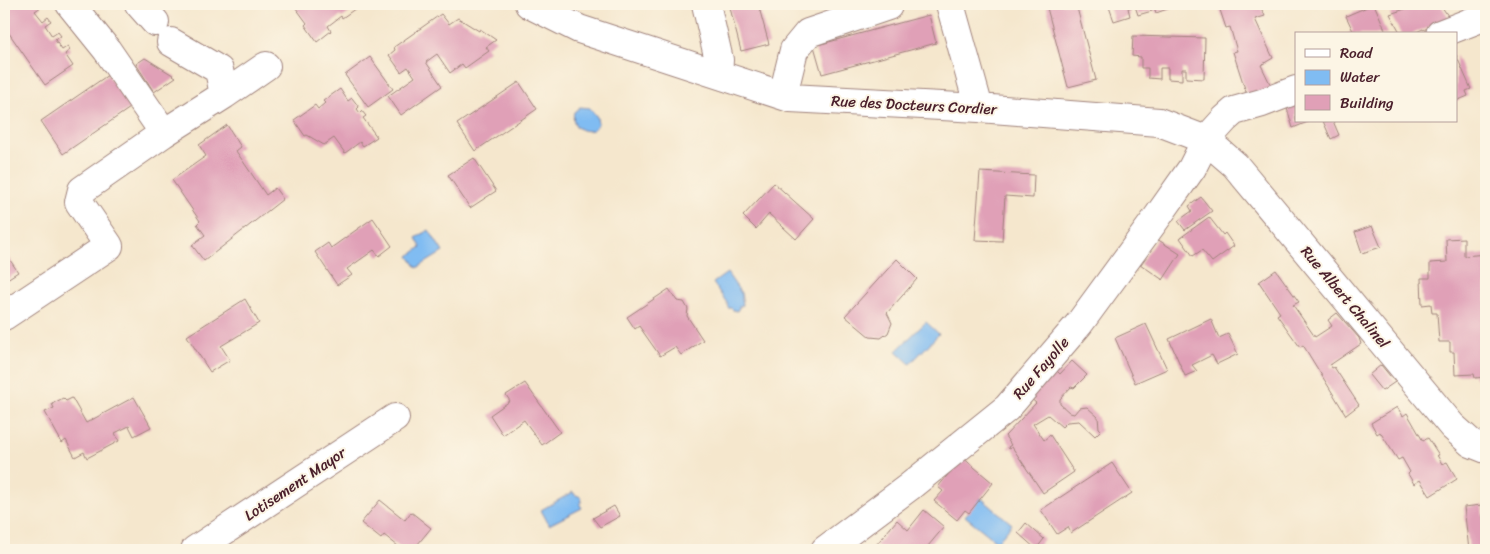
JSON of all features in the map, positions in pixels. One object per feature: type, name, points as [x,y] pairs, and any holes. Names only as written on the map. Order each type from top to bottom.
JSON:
[{"type":"street","points":[[70,4],[107,50],[164,133]]},
{"type":"street","name":"Rue des Docteurs Cordier","points":[[529,4],[579,29],[790,98],[979,108],[1159,122],[1206,140]]},
{"type":"street","points":[[706,4],[719,60],[718,74]]},
{"type":"street","points":[[950,4],[979,108]]},
{"type":"street","points":[[783,95],[794,50],[808,33],[888,6]]},
{"type":"street","points":[[1445,32],[1486,16]]},
{"type":"street","points":[[155,23],[219,70],[224,95]]},
{"type":"street","points":[[4,316],[109,246],[79,202],[82,190],[266,66]]},
{"type":"street","points":[[1206,140],[1225,118],[1234,111],[1295,90]]},
{"type":"street","name":"Rue Albert Chalinel","points":[[1206,140],[1235,165],[1452,426],[1471,443],[1486,450]]},
{"type":"street","name":"Rue Fayolle","points":[[826,550],[909,487],[1006,408],[1079,324],[1192,168],[1206,140]]},
{"type":"street","name":"Lotisement Mayor","points":[[195,550],[395,418]]},
{"type":"water","points":[[580,107],[590,108],[597,117],[598,124],[593,130],[580,129],[575,125],[574,112]]},
{"type":"water","points":[[429,230],[443,252],[417,268],[409,256],[421,247],[416,238]]},
{"type":"water","points":[[727,273],[741,293],[743,305],[737,311],[728,308],[727,303],[713,283]]},
{"type":"water","points":[[926,322],[939,334],[910,364],[896,351]]},
{"type":"water","points":[[573,492],[582,499],[580,505],[582,508],[549,525],[541,510]]},
{"type":"water","points":[[981,498],[1012,524],[997,542],[965,516]]},
{"type":"building","points":[[4,4],[39,4],[41,7],[35,11],[43,21],[48,17],[51,21],[45,25],[52,36],[58,32],[61,36],[55,40],[62,50],[68,46],[70,50],[65,54],[73,66],[45,85],[4,26]]},
{"type":"building","points":[[293,4],[369,4],[361,9],[359,6],[342,18],[341,16],[328,26],[331,31],[317,42],[305,25],[307,23]]},
{"type":"building","points":[[729,4],[758,4],[769,44],[741,51]]},
{"type":"building","points":[[1046,4],[1076,4],[1096,80],[1068,87]]},
{"type":"building","points":[[1108,4],[1149,4],[1152,11],[1138,15],[1135,6],[1128,8],[1130,16],[1114,21]]},
{"type":"building","points":[[1153,4],[1172,4],[1173,7],[1156,13]]},
{"type":"building","points":[[1218,4],[1259,4],[1265,16],[1255,19],[1273,58],[1261,65],[1273,90],[1247,95],[1233,52],[1237,51],[1230,27],[1226,28]]},
{"type":"building","points":[[1374,4],[1386,32],[1351,32],[1353,31],[1346,16]]},
{"type":"building","points":[[1405,4],[1440,4],[1450,19],[1416,32],[1400,32],[1390,14],[1408,8]]},
{"type":"building","points":[[441,14],[449,24],[458,18],[479,31],[480,29],[496,40],[486,47],[489,51],[465,68],[462,64],[450,73],[437,54],[426,62],[442,86],[401,115],[388,96],[415,77],[408,67],[401,72],[389,55],[395,50],[394,47]]},
{"type":"building","points":[[929,15],[936,43],[822,74],[814,46]]},
{"type":"building","points":[[1133,36],[1205,38],[1204,79],[1186,78],[1186,69],[1182,69],[1182,80],[1168,79],[1168,68],[1160,68],[1160,79],[1148,78],[1148,68],[1141,68],[1141,57],[1132,56]]},
{"type":"building","points":[[370,57],[393,89],[368,107],[345,75]]},
{"type":"building","points":[[145,58],[176,77],[154,92],[136,64]]},
{"type":"building","points":[[1458,60],[1471,89],[1466,91],[1468,96],[1458,100]]},
{"type":"building","points":[[108,75],[130,108],[63,154],[41,121]]},
{"type":"building","points":[[519,82],[537,109],[475,151],[457,124]]},
{"type":"building","points":[[340,89],[348,101],[352,98],[359,107],[357,109],[360,113],[362,111],[366,116],[363,118],[377,137],[363,146],[360,142],[345,153],[334,138],[324,145],[307,135],[305,136],[294,120],[315,105],[318,109],[325,103],[323,101]]},
{"type":"building","points":[[1295,102],[1295,122],[1308,122],[1293,128],[1286,105]]},
{"type":"building","points":[[1323,122],[1333,122],[1339,135],[1331,139]]},
{"type":"building","points":[[227,125],[241,147],[236,151],[266,195],[275,188],[283,199],[204,261],[192,245],[205,235],[197,224],[200,221],[172,180],[206,156],[199,145]]},
{"type":"building","points":[[474,158],[496,191],[470,208],[448,175]]},
{"type":"building","points":[[980,172],[1034,175],[1033,198],[1005,196],[1002,241],[975,240]]},
{"type":"building","points":[[774,183],[814,219],[796,239],[769,214],[756,229],[743,216]]},
{"type":"building","points":[[1201,197],[1212,211],[1185,230],[1178,221],[1192,211],[1189,206]]},
{"type":"building","points":[[1209,217],[1223,235],[1225,233],[1234,246],[1212,262],[1202,250],[1193,256],[1180,238]]},
{"type":"building","points":[[373,218],[392,246],[379,256],[374,250],[347,269],[352,275],[337,285],[315,252],[328,243],[331,248]]},
{"type":"building","points":[[1372,226],[1381,247],[1362,253],[1355,232]]},
{"type":"building","points":[[1464,238],[1464,256],[1486,254],[1486,377],[1475,378],[1474,374],[1455,375],[1454,352],[1450,352],[1450,342],[1439,342],[1437,313],[1432,313],[1431,304],[1422,305],[1421,278],[1430,278],[1430,263],[1447,262],[1446,239]]},
{"type":"building","points":[[1157,239],[1180,254],[1163,280],[1140,264]]},
{"type":"building","points":[[4,251],[18,272],[4,281]]},
{"type":"building","points":[[897,259],[917,279],[887,313],[892,323],[888,333],[881,338],[870,337],[845,316]]},
{"type":"building","points":[[1276,270],[1299,302],[1293,305],[1315,337],[1332,326],[1328,320],[1337,313],[1359,338],[1361,344],[1330,365],[1332,368],[1334,367],[1359,405],[1346,415],[1303,345],[1300,347],[1277,315],[1280,313],[1259,282]]},
{"type":"building","points":[[669,289],[677,301],[684,302],[688,309],[687,316],[703,340],[681,355],[675,347],[660,356],[639,326],[635,329],[627,317]]},
{"type":"building","points":[[245,299],[259,323],[221,346],[230,360],[210,372],[187,336]]},
{"type":"building","points":[[1211,319],[1219,338],[1228,334],[1238,354],[1217,364],[1212,355],[1192,365],[1197,371],[1185,376],[1169,339]]},
{"type":"building","points":[[1146,324],[1167,369],[1135,383],[1115,338]]},
{"type":"building","points":[[1072,361],[1087,375],[1074,388],[1071,387],[1060,399],[1060,404],[1070,413],[1074,414],[1079,408],[1087,407],[1098,417],[1101,430],[1095,436],[1079,421],[1067,422],[1062,427],[1048,415],[1033,424],[1044,440],[1050,435],[1074,472],[1043,493],[1012,447],[1009,449],[1008,447],[1011,445],[1005,436],[1036,403],[1030,398],[1056,370],[1060,374]]},
{"type":"building","points":[[1381,365],[1395,382],[1382,391],[1369,375]]},
{"type":"building","points":[[525,383],[560,432],[542,445],[524,420],[503,435],[490,415],[510,401],[506,395]]},
{"type":"building","points":[[134,397],[151,427],[134,436],[129,426],[115,433],[119,441],[87,458],[84,452],[75,457],[66,440],[62,443],[45,412],[54,408],[52,404],[63,398],[66,401],[72,398],[86,423]]},
{"type":"building","points":[[1397,407],[1403,416],[1407,413],[1423,441],[1428,438],[1439,455],[1437,455],[1442,464],[1447,462],[1457,479],[1430,496],[1420,480],[1414,484],[1402,458],[1398,460],[1380,432],[1377,434],[1371,423]]},
{"type":"building","points":[[962,457],[993,483],[969,513],[965,510],[957,520],[934,501],[943,491],[938,487]]},
{"type":"building","points":[[1112,463],[1132,493],[1071,533],[1068,527],[1057,534],[1041,510]]},
{"type":"building","points":[[380,500],[405,520],[411,512],[431,528],[413,550],[403,550],[384,535],[381,539],[361,523]]},
{"type":"building","points":[[1482,505],[1486,550],[1469,550],[1464,507]]},
{"type":"building","points":[[614,506],[620,516],[600,527],[593,518]]},
{"type":"building","points":[[924,510],[944,527],[928,546],[933,550],[883,550],[876,545],[897,520],[908,530]]},
{"type":"building","points":[[1026,523],[1044,539],[1036,549],[1018,533]]}]
